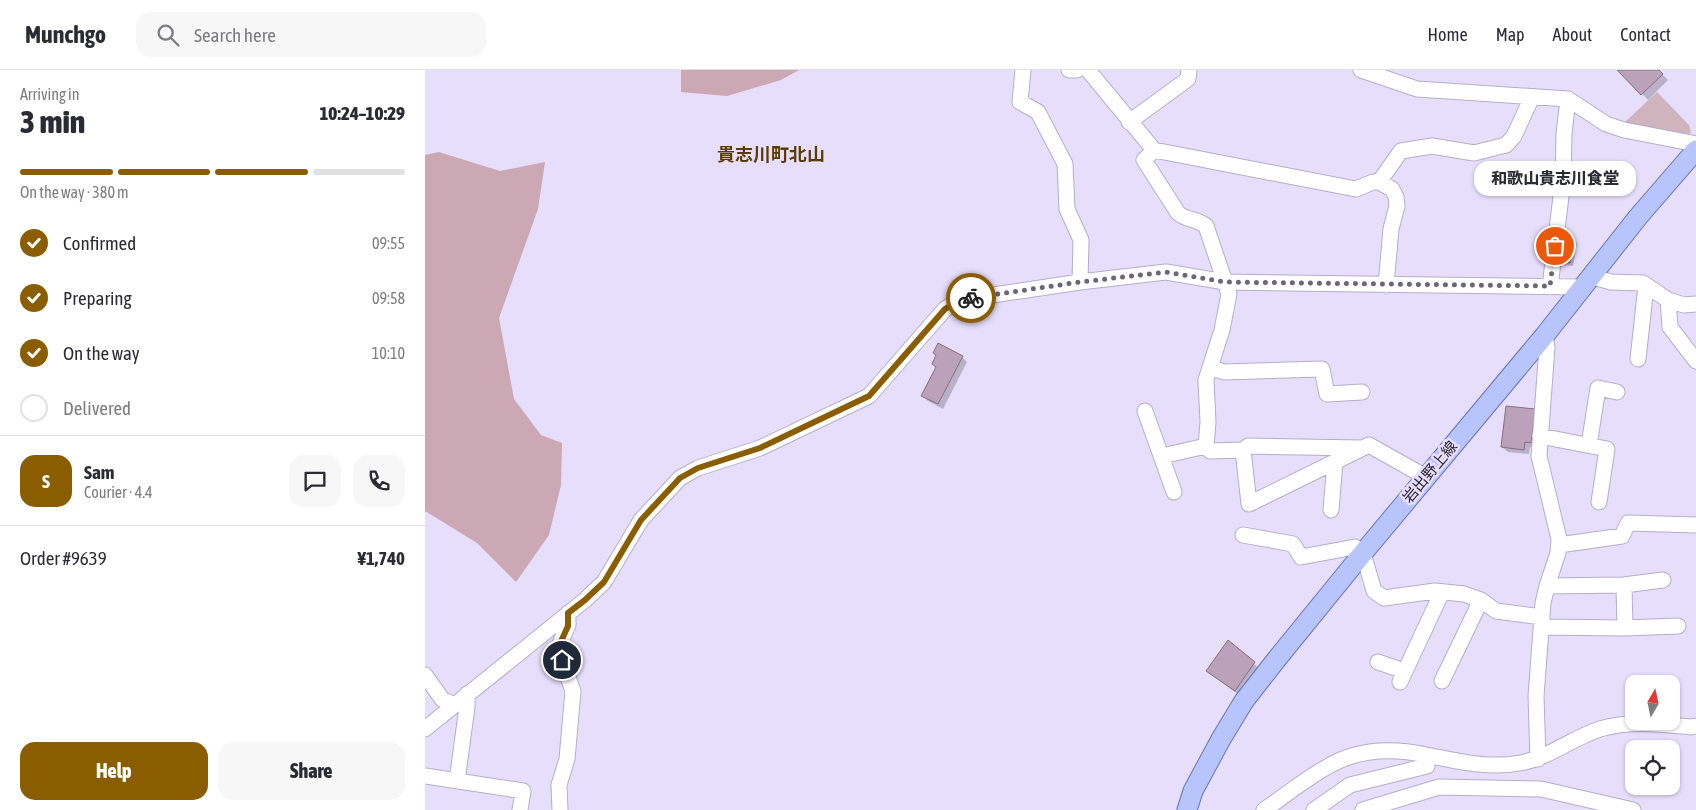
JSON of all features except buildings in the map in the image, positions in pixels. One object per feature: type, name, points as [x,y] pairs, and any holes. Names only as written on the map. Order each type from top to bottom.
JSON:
[{"type":"main road","name":"岩出野上線","points":[[1187,810],[1193,790],[1202,771],[1245,701],[1363,553],[1545,335],[1638,217],[1696,150]]},
{"type":"street","points":[[1023,70],[1020,102],[1038,112],[1065,164],[1067,209],[1081,240],[1080,282]]},
{"type":"street","points":[[1069,70],[1077,70]]},
{"type":"street","points":[[1088,70],[1154,150],[1356,189],[1373,182],[1379,182],[1392,189],[1396,197],[1397,206],[1391,229],[1386,285]]},
{"type":"street","points":[[1129,122],[1188,79],[1189,70]]},
{"type":"street","points":[[1361,70],[1417,89],[1568,99],[1606,124],[1624,130],[1696,144]]},
{"type":"street","points":[[1379,182],[1401,151],[1433,146],[1474,153],[1506,144],[1514,136],[1532,97]]},
{"type":"street","points":[[1550,286],[1563,180],[1564,134],[1568,99]]},
{"type":"street","points":[[1154,150],[1144,160],[1178,213],[1184,218],[1199,221],[1206,226],[1229,294],[1216,353],[1206,380],[1208,422],[1206,446],[1210,451],[1243,450],[1248,446],[1363,448]]},
{"type":"street","points":[[425,729],[585,600],[604,582],[641,520],[680,478],[698,468],[760,448],[869,396],[945,309],[966,299],[1080,282],[1166,272],[1225,282],[1550,286],[1587,282],[1643,283],[1668,300],[1684,305],[1696,304]]},
{"type":"street","points":[[1638,359],[1646,286]]},
{"type":"street","points":[[1668,300],[1670,327],[1696,361]]},
{"type":"street","points":[[1538,759],[1537,696],[1541,622],[1547,586],[1558,554],[1559,545],[1539,456],[1547,347],[1545,335]]},
{"type":"street","points":[[1210,367],[1224,372],[1322,369],[1327,394],[1362,392]]},
{"type":"street","points":[[1589,445],[1598,388],[1617,392]]},
{"type":"street","points":[[1145,410],[1174,492]]},
{"type":"street","points":[[1540,436],[1607,449],[1599,502]]},
{"type":"street","points":[[1243,450],[1249,504],[1369,445],[1417,472],[1424,479]]},
{"type":"street","points":[[1161,456],[1206,446]]},
{"type":"street","points":[[1331,510],[1335,462]]},
{"type":"street","points":[[1559,545],[1622,536],[1628,523],[1696,525]]},
{"type":"street","points":[[1243,535],[1293,544],[1301,557],[1355,547],[1363,553],[1374,591],[1384,598],[1435,591],[1464,594],[1481,600],[1496,611],[1541,622],[1625,628],[1678,626]]},
{"type":"street","points":[[1547,586],[1624,585],[1663,580]]},
{"type":"street","points":[[1624,585],[1625,628]]},
{"type":"street","points":[[1378,662],[1402,677],[1442,592]]},
{"type":"street","points":[[1442,681],[1481,600]]},
{"type":"street","points":[[560,810],[559,785],[567,759],[573,690],[559,646],[568,626],[568,613]]},
{"type":"street","points":[[425,675],[442,699],[454,705]]},
{"type":"street","points":[[457,781],[467,694]]},
{"type":"street","points":[[1264,810],[1328,766],[1361,754],[1384,751],[1422,754],[1490,766],[1519,764],[1538,759],[1600,729],[1649,722],[1696,726]]},
{"type":"street","points":[[1314,810],[1350,785],[1427,766],[1422,754]]},
{"type":"street","points":[[425,776],[523,792],[520,810]]},
{"type":"street","points":[[1363,810],[1439,787],[1541,789],[1633,810]]},
{"type":"shaded area","points":[[681,70],[799,70],[781,80],[727,96],[681,92]]},
{"type":"shaded area","points":[[1657,92],[1689,125],[1691,132],[1686,137],[1623,124]]},
{"type":"shaded area","points":[[439,152],[500,171],[545,162],[538,209],[499,318],[514,399],[541,435],[562,443],[561,485],[549,535],[516,582],[477,543],[425,511],[425,155]]},
{"type":"way so far","points":[[971,298],[1166,272],[1225,282],[1550,286],[1555,246]]},
{"type":"place","name":"和歌山貴志川食堂","points":[[1555,246]]},
{"type":"district","name":"貴志川町北山","points":[[771,155]]},
{"type":"route","points":[[562,660],[559,646],[568,626],[568,613],[604,582],[641,520],[680,478],[698,468],[760,448],[869,396],[945,309],[971,298]]}]
